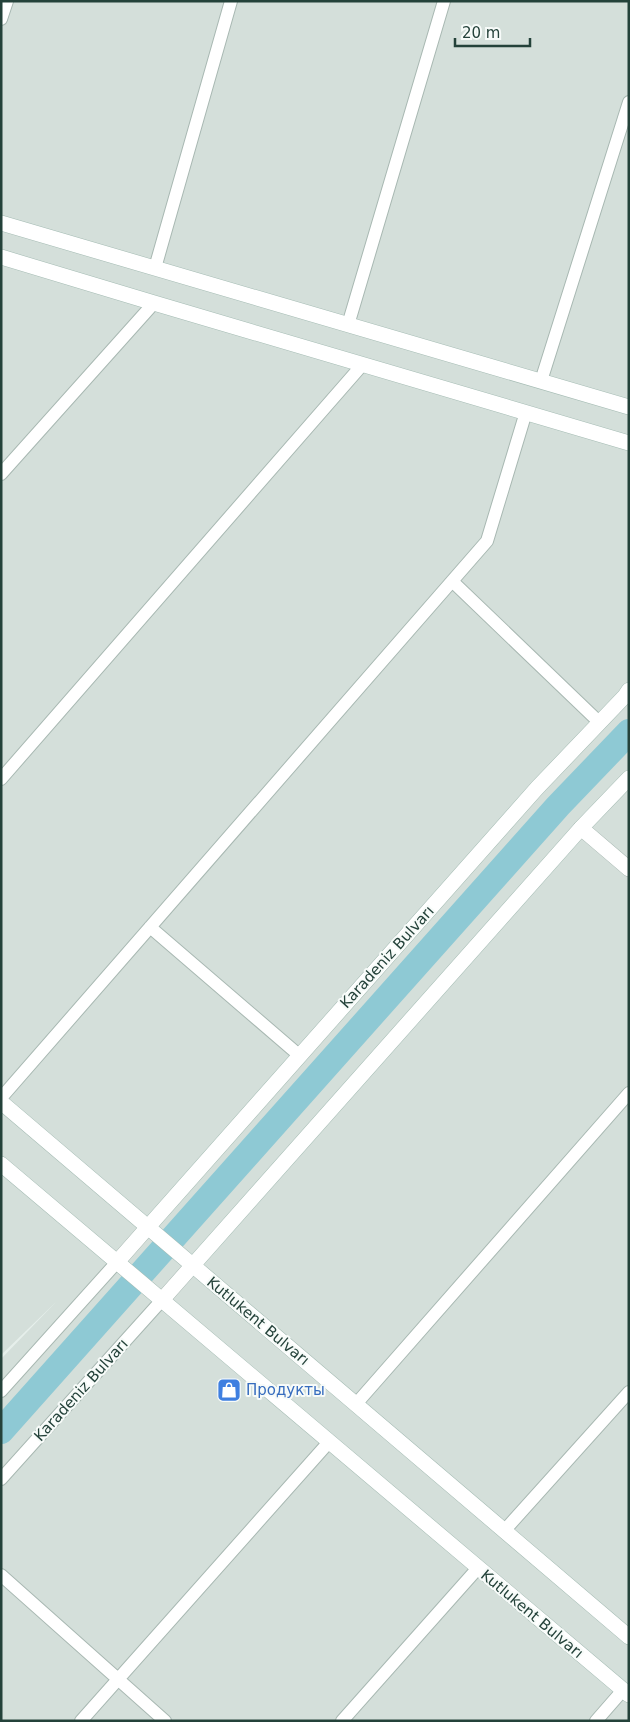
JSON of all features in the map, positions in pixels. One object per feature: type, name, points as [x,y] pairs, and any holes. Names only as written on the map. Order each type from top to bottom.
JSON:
[{"type":"street","points":[[1,223],[629,407]]},
{"type":"street","points":[[1,256],[154,303],[629,442]]},
{"type":"street","name":"Karadeniz Bulvarı","points":[[118,1261],[537,788],[629,690]]},
{"type":"street","points":[[162,1300],[581,828],[629,778]]},
{"type":"street","points":[[581,828],[629,869]]},
{"type":"street","name":"Kutlukent Bulvarı","points":[[1,1102],[629,1637]]},
{"type":"street","name":"Kutlukent Bulvarı","points":[[1,1164],[118,1261],[626,1693]]},
{"type":"lane","points":[[1,19],[7,1]]},
{"type":"lane","points":[[154,268],[231,1]]},
{"type":"lane","points":[[348,325],[444,1]]},
{"type":"lane","points":[[541,381],[629,102]]},
{"type":"lane","points":[[1,474],[154,303]]},
{"type":"lane","points":[[1,779],[364,364]]},
{"type":"lane","points":[[1,1098],[487,541],[526,412]]},
{"type":"lane","points":[[452,581],[600,723]]},
{"type":"lane","points":[[150,927],[300,1056]]},
{"type":"lane","points":[[356,1404],[629,1092]]},
{"type":"lane","points":[[1,1391],[118,1261]]},
{"type":"lane","name":"Karadeniz Bulvarı","points":[[1,1479],[162,1300]]},
{"type":"lane","points":[[504,1531],[629,1392]]},
{"type":"lane","points":[[81,1721],[329,1442]]},
{"type":"lane","points":[[342,1721],[478,1568]]},
{"type":"lane","points":[[1,1575],[165,1721]]},
{"type":"lane","points":[[596,1721],[626,1693]]},
{"type":"shaded area","points":[[1,1],[629,1],[629,1721],[1,1721],[1,1359],[56,1302],[1,1355]]},
{"type":"waterway","points":[[1,1431],[558,806],[629,732]]},
{"type":"place","name":"Продукты","points":[[229,1390]]}]
